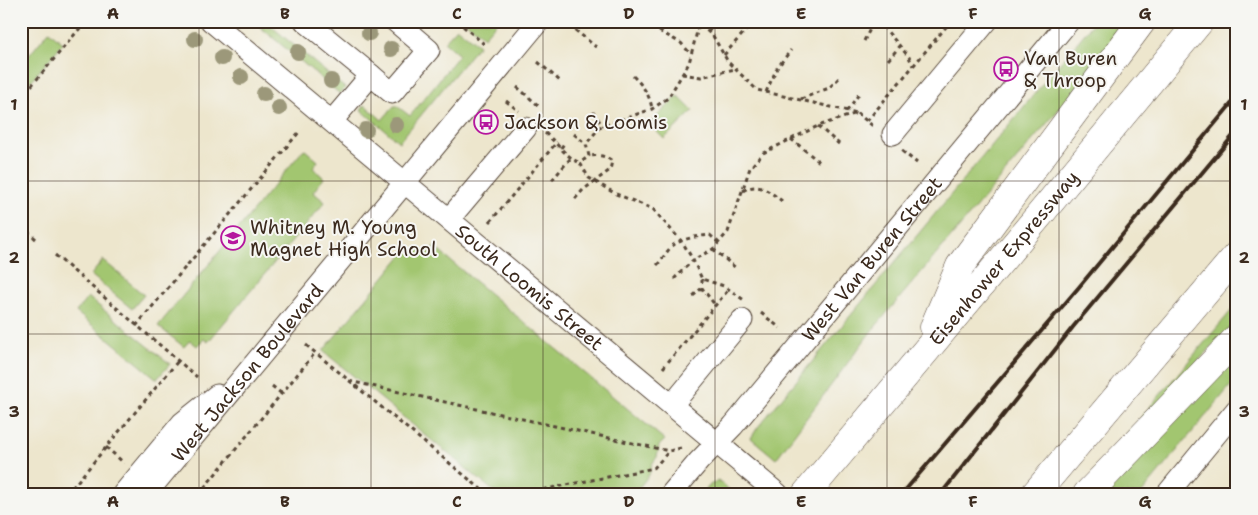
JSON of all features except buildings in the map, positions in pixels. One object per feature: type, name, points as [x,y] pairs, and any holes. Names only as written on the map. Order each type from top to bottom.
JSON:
[{"type":"highway","points":[[923,353],[960,266],[1142,21]]},
{"type":"highway","name":"Eisenhower Expressway","points":[[806,494],[1200,21]]},
{"type":"highway","points":[[1035,494],[1237,255]]},
{"type":"highway","points":[[1087,494],[1237,338]]},
{"type":"street","name":"South Loomis Street","points":[[212,21],[778,494]]},
{"type":"street","points":[[306,21],[392,92],[429,50],[395,21]]},
{"type":"street","name":"West Jackson Boulevard","points":[[146,494],[539,21]]},
{"type":"street","points":[[893,134],[986,21]]},
{"type":"street","name":"West Van Buren Street","points":[[671,494],[698,460],[733,426],[1069,21]]},
{"type":"street","points":[[332,121],[371,75]]},
{"type":"street","points":[[449,219],[526,128]]},
{"type":"street","points":[[672,405],[748,310]]},
{"type":"street","points":[[123,494],[182,423],[250,369]]},
{"type":"street","points":[[1167,494],[1237,409]]},
{"type":"path","points":[[21,98],[86,21]]},
{"type":"path","points":[[457,21],[484,44]]},
{"type":"path","points":[[708,32],[717,21]]},
{"type":"path","points":[[724,55],[747,29],[750,21]]},
{"type":"path","points":[[864,41],[875,21],[881,24],[900,46],[913,66]]},
{"type":"path","points":[[867,122],[951,21]]},
{"type":"path","points":[[674,279],[693,260],[713,250],[728,232],[750,168],[763,153],[818,126],[857,113],[757,90],[724,55],[713,36],[698,22]]},
{"type":"path","points":[[586,144],[600,127],[652,109],[668,98],[688,63],[698,22]]},
{"type":"path","points":[[569,25],[596,47]]},
{"type":"path","points":[[659,31],[680,43],[691,54]]},
{"type":"path","points":[[888,60],[900,46]]},
{"type":"path","points":[[766,92],[777,68],[790,50]]},
{"type":"path","points":[[538,62],[560,81]]},
{"type":"path","points":[[682,74],[701,77],[736,69]]},
{"type":"path","points":[[633,76],[643,86],[650,98],[652,109]]},
{"type":"path","points":[[799,100],[829,88],[839,78]]},
{"type":"path","points":[[517,88],[539,106]]},
{"type":"path","points":[[847,111],[859,94]]},
{"type":"path","points":[[593,112],[603,126]]},
{"type":"path","points":[[818,126],[839,144]]},
{"type":"path","points":[[136,326],[300,131]]},
{"type":"path","points":[[574,134],[586,144],[588,156]]},
{"type":"path","points":[[791,139],[822,164]]},
{"type":"path","points":[[490,222],[556,142]]},
{"type":"path","points":[[561,148],[565,142]]},
{"type":"path","points":[[575,199],[595,181],[610,170],[612,161],[607,157],[588,156],[580,162],[589,178],[595,181],[616,194],[654,209],[682,241],[702,278],[702,288],[715,305]]},
{"type":"path","points":[[552,180],[570,158]]},
{"type":"path","points":[[742,191],[748,187],[765,188],[782,201]]},
{"type":"path","points":[[21,226],[36,239]]},
{"type":"path","points":[[658,266],[674,244],[710,235],[719,243]]},
{"type":"path","points":[[713,250],[736,268]]},
{"type":"path","points":[[55,255],[197,377]]},
{"type":"path","points":[[702,278],[729,289],[748,310],[780,328]]},
{"type":"path","points":[[693,296],[702,288]]},
{"type":"path","points":[[663,368],[729,289]]},
{"type":"path","points":[[306,345],[487,494]]},
{"type":"path","points":[[199,494],[315,353]]},
{"type":"path","points":[[68,494],[178,361]]},
{"type":"path","points":[[349,381],[669,451],[681,448]]},
{"type":"path","points":[[272,386],[282,394]]},
{"type":"path","points":[[106,447],[125,463]]},
{"type":"path","points":[[520,494],[654,468],[669,451]]},
{"type":"green space","points":[[253,21],[265,21],[345,88],[340,94]]},
{"type":"green space","points":[[465,21],[498,21],[484,37]]},
{"type":"green space","points":[[1095,21],[1129,21],[1103,57],[870,333],[776,459],[751,438],[758,427]]},
{"type":"green space","points":[[457,28],[479,45],[399,142],[361,110],[365,105],[382,120],[394,106],[397,106],[410,116],[459,55],[444,42]]},
{"type":"green space","points":[[49,31],[63,43],[21,93],[21,65]]},
{"type":"green space","points":[[678,96],[693,111],[664,139],[649,124]]},
{"type":"green space","points":[[304,149],[318,161],[313,168],[324,178],[313,192],[325,202],[208,342],[204,339],[197,346],[190,340],[184,347],[158,326]]},
{"type":"green space","points":[[434,247],[665,440],[659,446],[657,457],[652,464],[649,475],[634,494],[497,494],[323,351],[407,249],[414,256],[420,249],[427,255]]},
{"type":"green space","points":[[103,260],[144,295],[132,309],[91,275]]},
{"type":"green space","points":[[88,297],[170,364],[157,379],[76,312]]},
{"type":"green space","points":[[1237,304],[1237,320],[1128,436],[1127,434]]},
{"type":"green space","points":[[1237,352],[1237,378],[1141,494],[1104,494]]},
{"type":"green space","points":[[718,480],[734,494],[702,494],[710,485]]},
{"type":"railway","points":[[902,494],[1079,287],[1237,97]]},
{"type":"railway","points":[[941,494],[1073,327],[1237,131]]},
{"type":"place","name":"Van Buren & Throop","points":[[1006,69]]},
{"type":"place","name":"Jackson & Loomis","points":[[486,122]]},
{"type":"place","name":"Whitney M. Young Magnet High School","points":[[233,238]]}]
